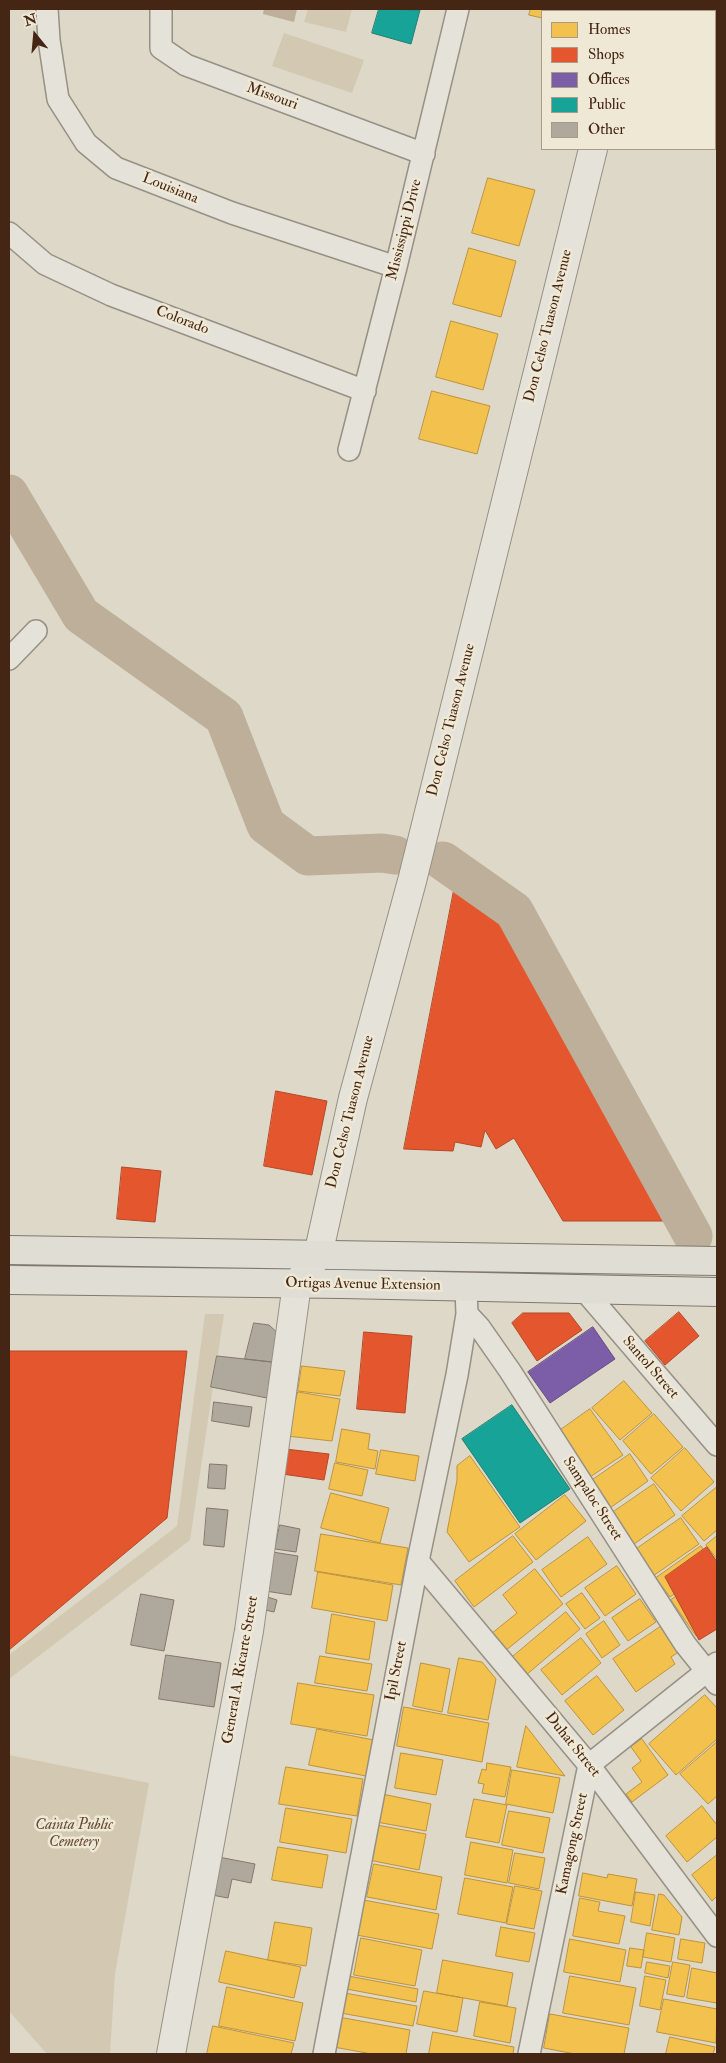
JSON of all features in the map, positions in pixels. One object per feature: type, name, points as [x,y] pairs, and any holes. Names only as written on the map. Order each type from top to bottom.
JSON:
[{"type":"main road","name":"Ortigas Avenue Extension","points":[[9,1250],[717,1261]]},
{"type":"main road","name":"Ortigas Avenue Extension","points":[[9,1280],[296,1284],[467,1301],[584,1290],[717,1292]]},
{"type":"street","name":"Louisiana","points":[[47,9],[49,40],[58,99],[86,143],[116,168],[232,213],[396,267]]},
{"type":"street","name":"Missouri","points":[[161,9],[161,48],[186,65],[424,154]]},
{"type":"street","name":"Mississippi Drive","points":[[350,450],[458,9]]},
{"type":"street","name":"Don Celso Tuason Avenue","points":[[296,1284],[318,1255],[353,1098],[412,881],[592,150]]},
{"type":"street","name":"Colorado","points":[[9,233],[44,264],[112,295],[365,391]]},
{"type":"street","points":[[9,659],[36,631]]},
{"type":"street","name":"General A. Ricarte Street","points":[[171,2054],[249,1631],[296,1284]]},
{"type":"street","name":"Santol Street","points":[[584,1290],[717,1445]]},
{"type":"street","name":"Ipil Street","points":[[324,2054],[418,1561],[457,1375],[467,1301]]},
{"type":"street","name":"Sampaloc Street","points":[[467,1301],[480,1328],[510,1371],[685,1644],[713,1672]]},
{"type":"street","name":"Duhat Street","points":[[418,1561],[589,1765],[717,1936]]},
{"type":"street","points":[[589,1765],[713,1672]]},
{"type":"street","name":"Kamagong Street","points":[[529,2054],[589,1765]]},
{"type":"green space","points":[[308,9],[352,9],[346,32],[304,22]]},
{"type":"green space","points":[[284,33],[364,60],[352,93],[272,66]]},
{"type":"green space","points":[[205,1314],[224,1314],[190,1540],[9,1679],[9,1655],[177,1526]]},
{"type":"green space","name":"Cainta Public Cemetery","points":[[9,1755],[149,1783],[115,1974],[110,2054],[47,2054],[9,2011]]},
{"type":"shaded area","points":[[264,9],[297,9],[294,22],[263,14]]},
{"type":"building: Homes","points":[[531,9],[591,9],[541,10],[541,18],[529,15]]},
{"type":"building: Homes","points":[[488,178],[535,190],[519,246],[472,233]]},
{"type":"building: Homes","points":[[469,248],[516,261],[501,317],[453,304]]},
{"type":"building: Homes","points":[[451,321],[498,334],[483,390],[436,377]]},
{"type":"building: Homes","points":[[432,391],[490,406],[477,454],[419,439]]},
{"type":"building: Homes","points":[[302,1366],[345,1371],[340,1396],[298,1391]]},
{"type":"building: Homes","points":[[624,1381],[652,1413],[620,1440],[592,1408]]},
{"type":"building: Homes","points":[[298,1392],[340,1399],[332,1441],[287,1436]]},
{"type":"building: Homes","points":[[590,1409],[623,1455],[587,1479],[555,1434]]},
{"type":"building: Homes","points":[[654,1414],[683,1447],[651,1474],[623,1441]]},
{"type":"building: Homes","points":[[342,1429],[370,1434],[368,1449],[378,1451],[375,1469],[336,1462]]},
{"type":"building: Homes","points":[[685,1448],[714,1482],[681,1511],[651,1478]]},
{"type":"building: Homes","points":[[381,1450],[419,1456],[415,1481],[376,1474]]},
{"type":"building: Homes","points":[[630,1454],[648,1481],[610,1508],[591,1481]]},
{"type":"building: Homes","points":[[470,1456],[520,1527],[469,1562],[447,1532],[457,1480],[457,1466]]},
{"type":"building: Homes","points":[[335,1463],[368,1470],[362,1496],[329,1489]]},
{"type":"building: Homes","points":[[654,1484],[675,1515],[634,1544],[612,1513]]},
{"type":"building: Homes","points":[[717,1487],[717,1530],[704,1541],[682,1516]]},
{"type":"building: Homes","points":[[331,1493],[389,1508],[380,1543],[321,1528]]},
{"type":"building: Homes","points":[[565,1495],[586,1521],[536,1560],[515,1534]]},
{"type":"building: Homes","points":[[681,1518],[699,1544],[653,1576],[635,1550]]},
{"type":"building: Homes","points":[[321,1534],[408,1548],[401,1585],[315,1571]]},
{"type":"building: Homes","points":[[513,1536],[533,1562],[474,1607],[455,1581]]},
{"type":"building: Homes","points":[[717,1536],[717,1559],[706,1545]]},
{"type":"building: Homes","points":[[588,1537],[607,1564],[561,1597],[542,1570]]},
{"type":"building: Homes","points":[[701,1546],[715,1566],[670,1597],[656,1578]]},
{"type":"building: Homes","points":[[617,1566],[636,1594],[605,1616],[585,1588]]},
{"type":"building: Homes","points":[[717,1568],[717,1622],[696,1636],[671,1600]]},
{"type":"building: Homes","points":[[535,1569],[563,1604],[505,1651],[491,1634],[517,1613],[503,1595]]},
{"type":"building: Homes","points":[[318,1572],[393,1585],[387,1621],[312,1608]]},
{"type":"building: Homes","points":[[582,1593],[600,1618],[585,1629],[566,1604]]},
{"type":"building: Homes","points":[[640,1599],[656,1622],[628,1641],[612,1618]]},
{"type":"building: Homes","points":[[566,1612],[580,1629],[525,1676],[510,1659]]},
{"type":"building: Homes","points":[[332,1614],[375,1622],[369,1660],[326,1653]]},
{"type":"building: Homes","points":[[604,1621],[620,1645],[602,1658],[586,1634]]},
{"type":"building: Homes","points":[[663,1625],[680,1651],[671,1657],[675,1664],[636,1692],[613,1659]]},
{"type":"building: Homes","points":[[581,1638],[601,1663],[562,1695],[541,1670]]},
{"type":"building: Homes","points":[[320,1656],[372,1664],[367,1691],[315,1683]]},
{"type":"building: Homes","points":[[459,1658],[482,1662],[496,1679],[488,1720],[448,1713]]},
{"type":"building: Homes","points":[[421,1663],[450,1669],[442,1712],[413,1706]]},
{"type":"building: Homes","points":[[597,1676],[624,1710],[593,1735],[565,1701]]},
{"type":"building: Homes","points":[[298,1683],[374,1695],[367,1736],[291,1724]]},
{"type":"building: Homes","points":[[705,1695],[717,1708],[717,1739],[676,1775],[649,1744]]},
{"type":"building: Homes","points":[[404,1707],[489,1723],[482,1762],[397,1746]]},
{"type":"building: Homes","points":[[526,1726],[565,1776],[517,1767]]},
{"type":"building: Homes","points":[[317,1729],[374,1740],[366,1776],[309,1765]]},
{"type":"building: Homes","points":[[642,1739],[668,1775],[632,1802],[626,1794],[642,1782],[632,1768],[641,1761],[631,1747]]},
{"type":"building: Homes","points":[[717,1742],[717,1796],[708,1804],[680,1774]]},
{"type":"building: Homes","points":[[401,1753],[443,1760],[436,1795],[395,1788]]},
{"type":"building: Homes","points":[[487,1763],[511,1767],[505,1797],[482,1793],[484,1784],[478,1783],[482,1769],[486,1770]]},
{"type":"building: Homes","points":[[286,1767],[363,1779],[357,1816],[279,1804]]},
{"type":"building: Homes","points":[[512,1770],[560,1778],[553,1813],[506,1804]]},
{"type":"building: Homes","points":[[377,1793],[431,1804],[426,1831],[371,1821]]},
{"type":"building: Homes","points":[[474,1799],[507,1805],[499,1843],[466,1837]]},
{"type":"building: Homes","points":[[702,1806],[717,1825],[717,1837],[687,1862],[666,1836]]},
{"type":"building: Homes","points":[[286,1808],[352,1819],[346,1853],[280,1842]]},
{"type":"building: Homes","points":[[509,1811],[550,1818],[543,1853],[502,1845]]},
{"type":"building: Homes","points":[[371,1824],[426,1834],[419,1870],[364,1859]]},
{"type":"building: Homes","points":[[471,1842],[513,1850],[507,1883],[465,1875]]},
{"type":"building: Homes","points":[[278,1847],[328,1855],[322,1888],[272,1880]]},
{"type":"building: Homes","points":[[515,1853],[545,1858],[539,1889],[509,1883]]},
{"type":"building: Homes","points":[[717,1855],[717,1896],[712,1901],[692,1875]]},
{"type":"building: Homes","points":[[374,1864],[442,1877],[436,1910],[367,1897]]},
{"type":"building: Homes","points":[[583,1873],[607,1878],[608,1874],[637,1879],[632,1906],[579,1896]]},
{"type":"building: Homes","points":[[465,1878],[513,1887],[506,1923],[458,1914]]},
{"type":"building: Homes","points":[[515,1886],[542,1891],[534,1929],[507,1924]]},
{"type":"building: Homes","points":[[636,1892],[655,1895],[650,1926],[631,1922]]},
{"type":"building: Homes","points":[[659,1894],[664,1895],[682,1917],[679,1935],[652,1930]]},
{"type":"building: Homes","points":[[580,1898],[600,1902],[598,1911],[625,1916],[619,1944],[573,1936]]},
{"type":"building: Homes","points":[[358,1899],[439,1914],[432,1949],[351,1934]]},
{"type":"building: Homes","points":[[275,1922],[312,1928],[306,1966],[268,1960]]},
{"type":"building: Homes","points":[[501,1927],[535,1933],[529,1962],[496,1956]]},
{"type":"building: Homes","points":[[647,1933],[675,1938],[671,1962],[643,1957]]},
{"type":"building: Homes","points":[[361,1938],[422,1950],[415,1986],[354,1975]]},
{"type":"building: Homes","points":[[570,1939],[626,1950],[620,1982],[564,1972]]},
{"type":"building: Homes","points":[[681,1939],[705,1943],[702,1963],[678,1959]]},
{"type":"building: Homes","points":[[630,1948],[644,1950],[641,1968],[627,1966]]},
{"type":"building: Homes","points":[[226,1951],[301,1967],[294,1998],[219,1982]]},
{"type":"building: Homes","points":[[443,1960],[513,1973],[507,2006],[437,1993]]},
{"type":"building: Homes","points":[[647,1962],[670,1966],[668,1978],[645,1973]]},
{"type":"building: Homes","points":[[673,1962],[690,1965],[684,1997],[667,1994]]},
{"type":"building: Homes","points":[[692,1968],[717,1973],[717,2003],[687,1998]]},
{"type":"building: Homes","points":[[343,1975],[418,1989],[416,2002],[341,1988]]},
{"type":"building: Homes","points":[[570,1976],[636,1988],[629,2025],[563,2013]]},
{"type":"building: Homes","points":[[645,1976],[666,1980],[660,2010],[640,2006]]},
{"type":"building: Homes","points":[[227,1987],[303,2003],[295,2041],[219,2026]]},
{"type":"building: Homes","points":[[424,1991],[463,1998],[457,2032],[417,2024]]},
{"type":"building: Homes","points":[[339,1992],[417,2006],[413,2026],[335,2012]]},
{"type":"building: Homes","points":[[664,1999],[717,2009],[716,2043],[657,2032]]},
{"type":"building: Homes","points":[[480,2002],[516,2008],[510,2043],[474,2036]]},
{"type":"building: Homes","points":[[550,2014],[629,2028],[624,2054],[575,2054],[544,2048]]},
{"type":"building: Homes","points":[[333,2016],[410,2030],[406,2054],[372,2054],[328,2046]]},
{"type":"building: Homes","points":[[213,2026],[294,2043],[291,2054],[207,2054]]},
{"type":"building: Homes","points":[[433,2032],[514,2047],[513,2054],[429,2054]]},
{"type":"building: Homes","points":[[670,2037],[715,2047],[713,2054],[666,2054]]},
{"type":"building: Shops","points":[[455,885],[504,909],[668,1199],[676,1221],[563,1221],[514,1138],[496,1149],[485,1130],[481,1147],[455,1142],[453,1151],[404,1149]]},
{"type":"building: Shops","points":[[276,1091],[327,1101],[312,1175],[264,1166]]},
{"type":"building: Shops","points":[[122,1167],[161,1171],[155,1222],[117,1219]]},
{"type":"building: Shops","points":[[679,1312],[699,1336],[665,1365],[645,1341]]},
{"type":"building: Shops","points":[[523,1313],[569,1313],[582,1330],[537,1361],[512,1323]]},
{"type":"building: Shops","points":[[364,1332],[412,1336],[405,1413],[357,1409]]},
{"type":"building: Shops","points":[[9,1351],[187,1351],[167,1518],[9,1650]]},
{"type":"building: Shops","points":[[285,1449],[329,1454],[324,1480],[282,1474]]},
{"type":"building: Shops","points":[[707,1547],[717,1562],[717,1629],[699,1640],[665,1577]]},
{"type":"building: Offices","points":[[593,1327],[615,1359],[550,1403],[528,1372]]},
{"type":"building: Public","points":[[379,9],[420,10],[411,44],[372,33]]},
{"type":"building: Public","points":[[512,1405],[570,1489],[520,1523],[462,1439]]},
{"type":"building: Other","points":[[254,1323],[269,1325],[281,1336],[272,1362],[245,1359]]},
{"type":"building: Other","points":[[217,1356],[272,1362],[267,1398],[211,1387]]},
{"type":"building: Other","points":[[214,1402],[252,1407],[249,1427],[212,1421]]},
{"type":"building: Other","points":[[210,1464],[227,1465],[225,1489],[208,1488]]},
{"type":"building: Other","points":[[207,1508],[228,1510],[224,1547],[204,1545]]},
{"type":"building: Other","points":[[280,1525],[300,1529],[296,1552],[275,1549]]},
{"type":"building: Other","points":[[266,1551],[298,1556],[291,1595],[259,1590]]},
{"type":"building: Other","points":[[141,1594],[174,1600],[164,1651],[131,1645]]},
{"type":"building: Other","points":[[261,1595],[277,1600],[274,1612],[257,1608]]},
{"type":"building: Other","points":[[166,1655],[221,1663],[214,1707],[159,1699]]},
{"type":"building: Other","points":[[208,1855],[255,1864],[251,1883],[232,1879],[228,1898],[201,1893]]},
{"type":"waterway","points":[[9,494],[81,615],[224,717],[266,825],[308,856],[382,853],[395,855]]},
{"type":"waterway","points":[[443,861],[514,911],[693,1236]]}]
